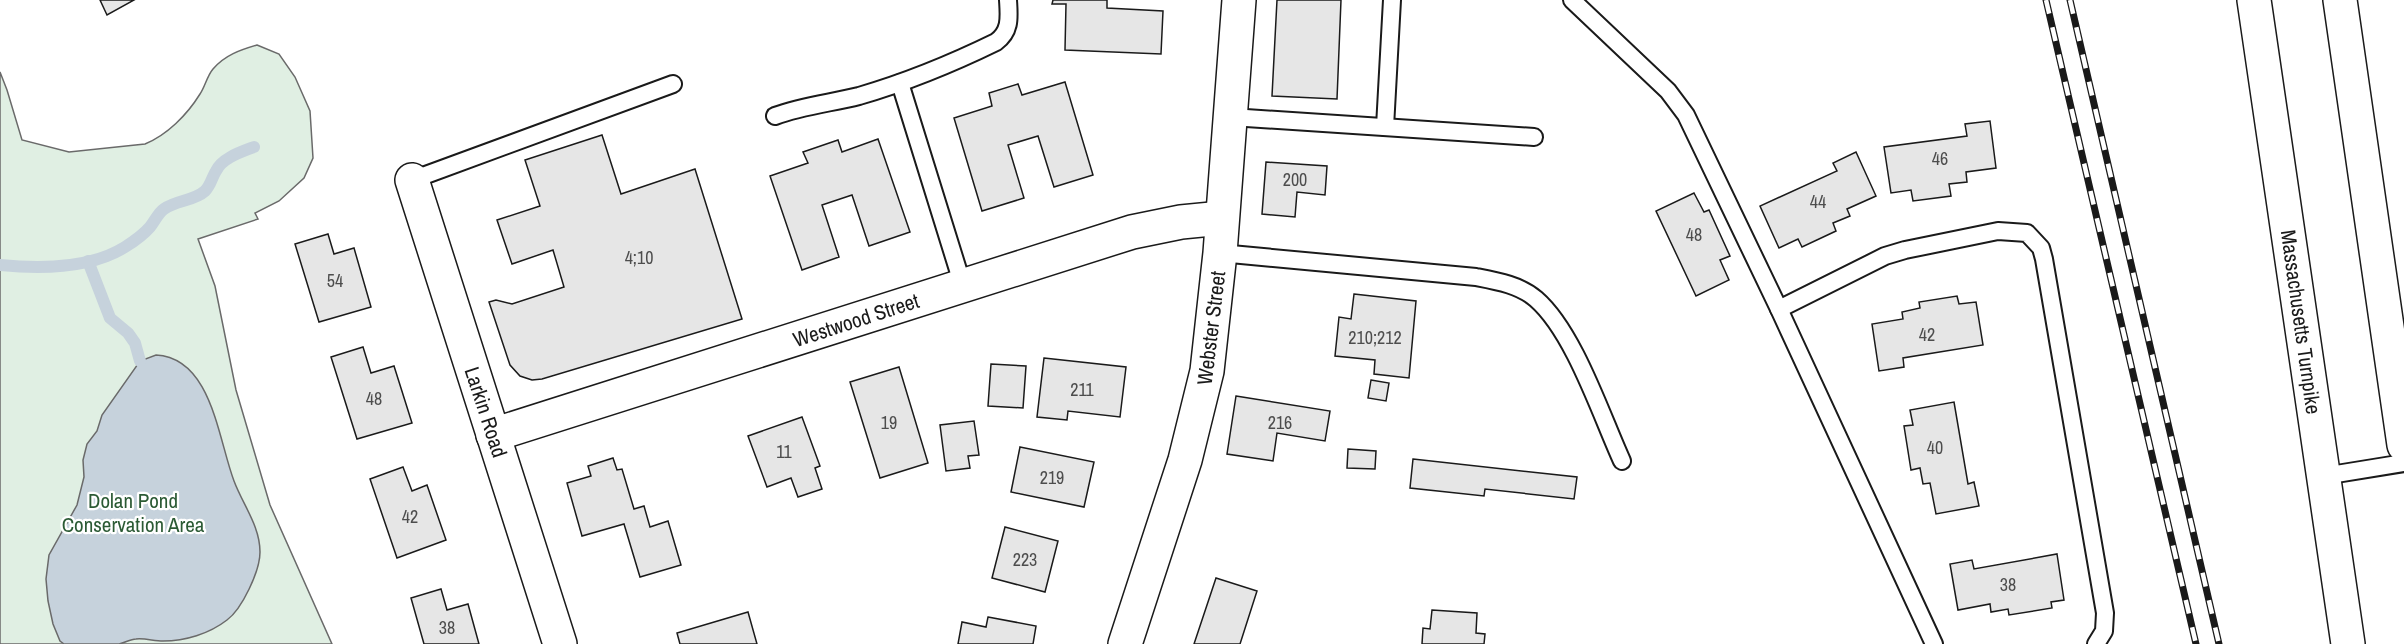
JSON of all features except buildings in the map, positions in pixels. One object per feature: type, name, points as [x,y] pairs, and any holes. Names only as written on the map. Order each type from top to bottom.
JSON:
[{"type":"main road","name":"Webster Street","points":[[1125,644],[1176,489],[1201,401],[1212,341],[1239,0]]},
{"type":"main road","name":"Massachusetts Turnpike","points":[[2254,0],[2348,644]]},
{"type":"main road","points":[[2340,0],[2404,446]]},
{"type":"main road","name":"Larkin Road","points":[[412,180],[560,644]]},
{"type":"main road","name":"Westwood Street","points":[[493,435],[1132,232],[1181,222],[1222,218]]},
{"type":"lane","points":[[775,116],[792,110],[858,96],[951,64],[1004,37],[1008,29],[1008,0]]},
{"type":"lane","points":[[1385,127],[1392,0]]},
{"type":"lane","points":[[1572,0],[1668,91],[1686,114],[1934,644]]},
{"type":"lane","points":[[900,83],[963,286]]},
{"type":"lane","points":[[412,180],[673,84]]},
{"type":"lane","points":[[1231,117],[1534,137]]},
{"type":"lane","points":[[1779,309],[1846,274],[1905,250],[1998,231],[2026,233],[2034,239],[2041,248],[2044,260],[2105,614],[2104,631],[2096,644]]},
{"type":"lane","points":[[1220,253],[1476,277],[1518,288],[1535,298],[1562,329],[1622,461]]},
{"type":"lane","points":[[2324,477],[2404,464]]},
{"type":"green space","name":"Dolan Pond Conservation Area","points":[[257,45],[279,54],[295,77],[310,111],[313,158],[304,178],[279,201],[255,213],[258,219],[198,239],[215,286],[236,390],[270,505],[332,644],[0,644],[0,72],[22,140],[69,152],[145,144],[153,140],[176,124],[189,109],[218,64],[233,54]]},
{"type":"shaded area","points":[[156,355],[175,360],[190,370],[210,403],[234,481],[257,533],[260,552],[254,579],[233,615],[205,633],[171,641],[139,639],[119,644],[64,644],[60,641],[53,624],[48,601],[46,579],[49,555],[77,505],[84,477],[83,460],[87,444],[97,431],[102,415],[140,361]]},
{"type":"waterway","points":[[0,265],[64,266],[96,260],[111,254],[142,235],[164,209],[196,197],[205,191],[219,166],[227,159],[254,147]]},
{"type":"waterway","points":[[88,261],[110,318],[128,333],[135,343],[140,361]]},
{"type":"railway","points":[[2046,0],[2196,644]]},
{"type":"railway","points":[[2070,0],[2219,644]]}]
